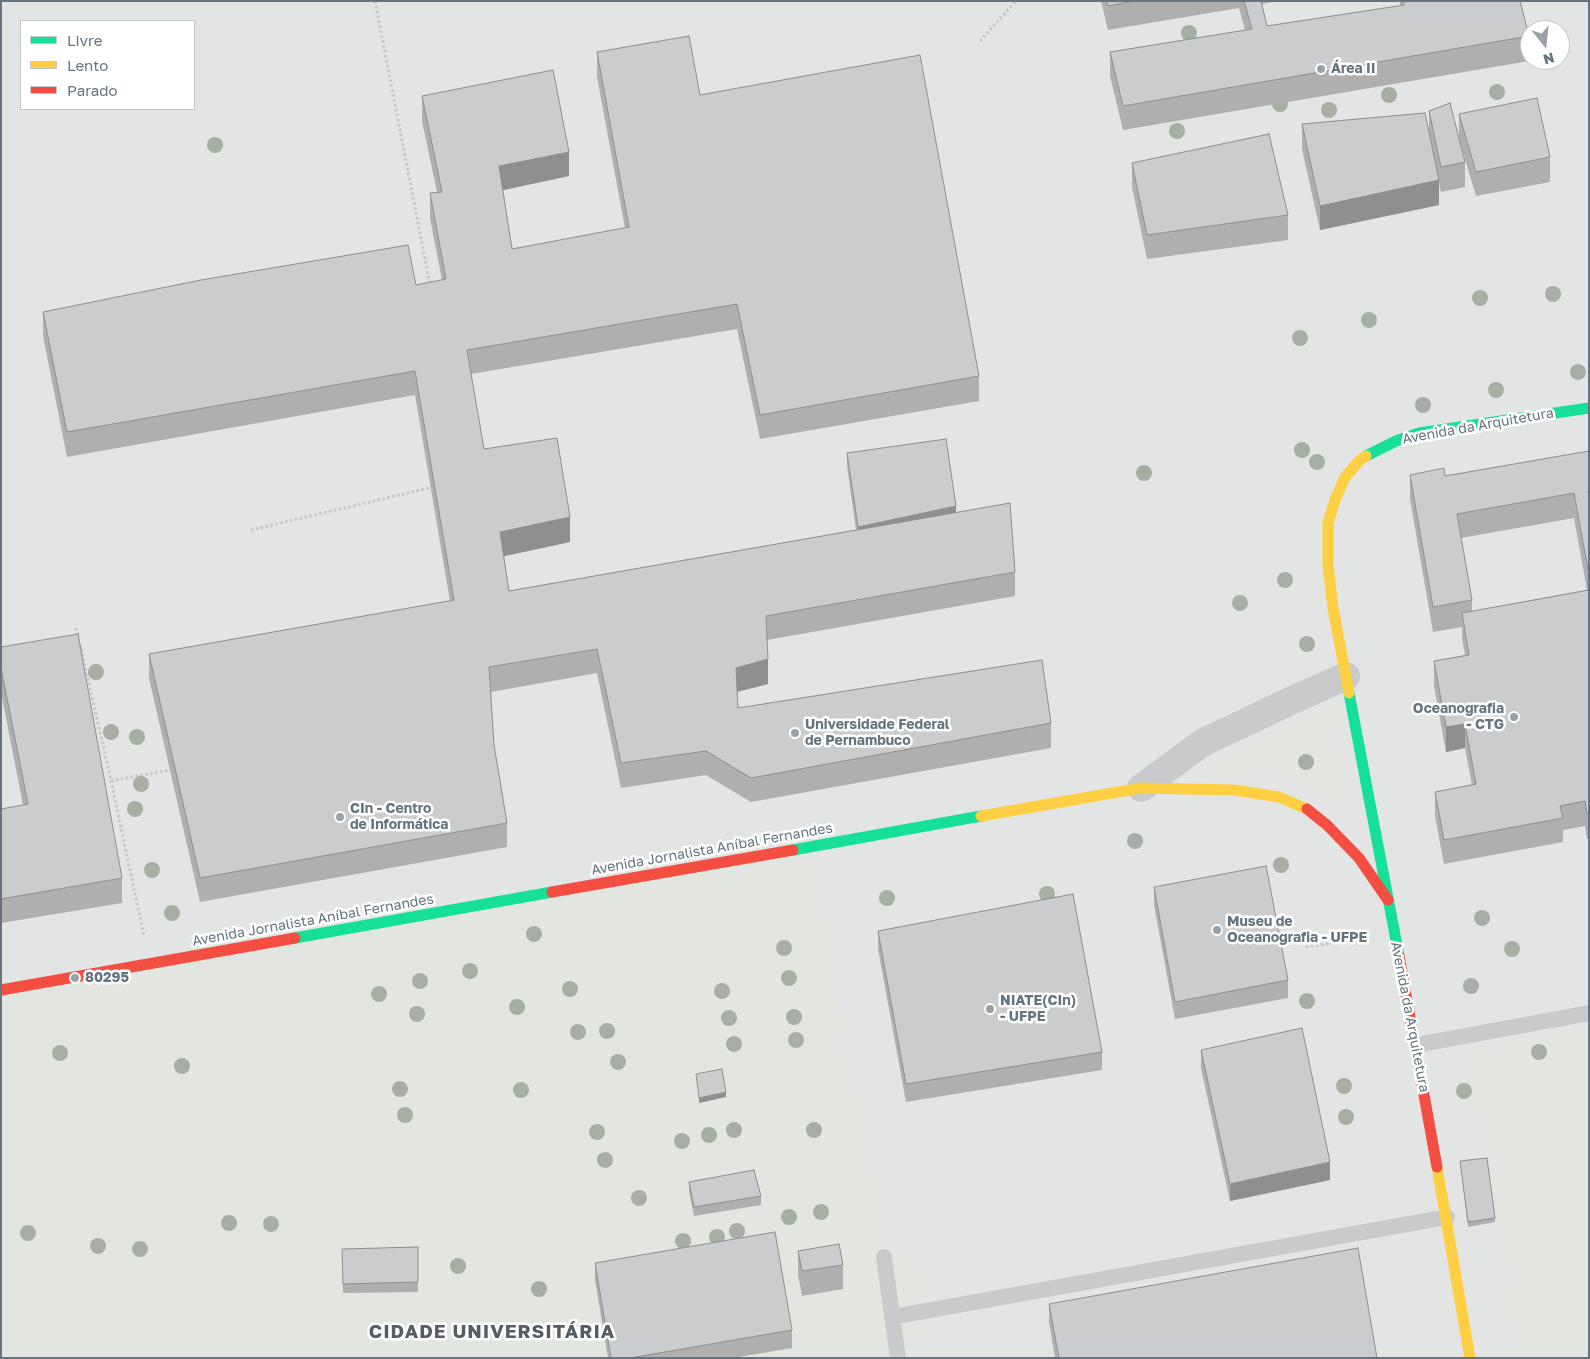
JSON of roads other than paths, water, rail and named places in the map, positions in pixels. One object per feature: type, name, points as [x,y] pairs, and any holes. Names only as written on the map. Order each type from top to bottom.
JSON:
[{"type":"street","name":"Avenida da Arquitetura","points":[[1470,1358],[1416,1045],[1333,608],[1328,565],[1328,523],[1334,500],[1345,477],[1360,460],[1396,441],[1419,434],[1589,408]]},
{"type":"street","points":[[1141,788],[1202,743],[1346,676]]},
{"type":"street","name":"Avenida Jornalista Aníbal Fernandes","points":[[1,990],[1141,788],[1234,790],[1279,797],[1308,809],[1327,825],[1359,858],[1388,900]]},
{"type":"lane","points":[[1416,1045],[1589,1013]]},
{"type":"lane","points":[[892,1318],[1447,1217]]},
{"type":"lane","points":[[884,1257],[898,1358]]},
{"type":"place","name":"Área II","points":[[1321,69]]},
{"type":"place","name":"Oceanografia - CTG","points":[[1514,717]]},
{"type":"place","name":"Universidade Federal de Pernambuco","points":[[795,733]]},
{"type":"place","name":"CIn - Centro de Informática","points":[[340,817]]},
{"type":"place","name":"Museu de Oceanografia - UFPE","points":[[1217,930]]},
{"type":"place","name":"80295","points":[[75,978]]},
{"type":"place","name":"NIATE(CIn) - UFPE","points":[[990,1009]]},
{"type":"district","name":"CIDADE UNIVERSITÁRIA","points":[[492,1332]]}]
